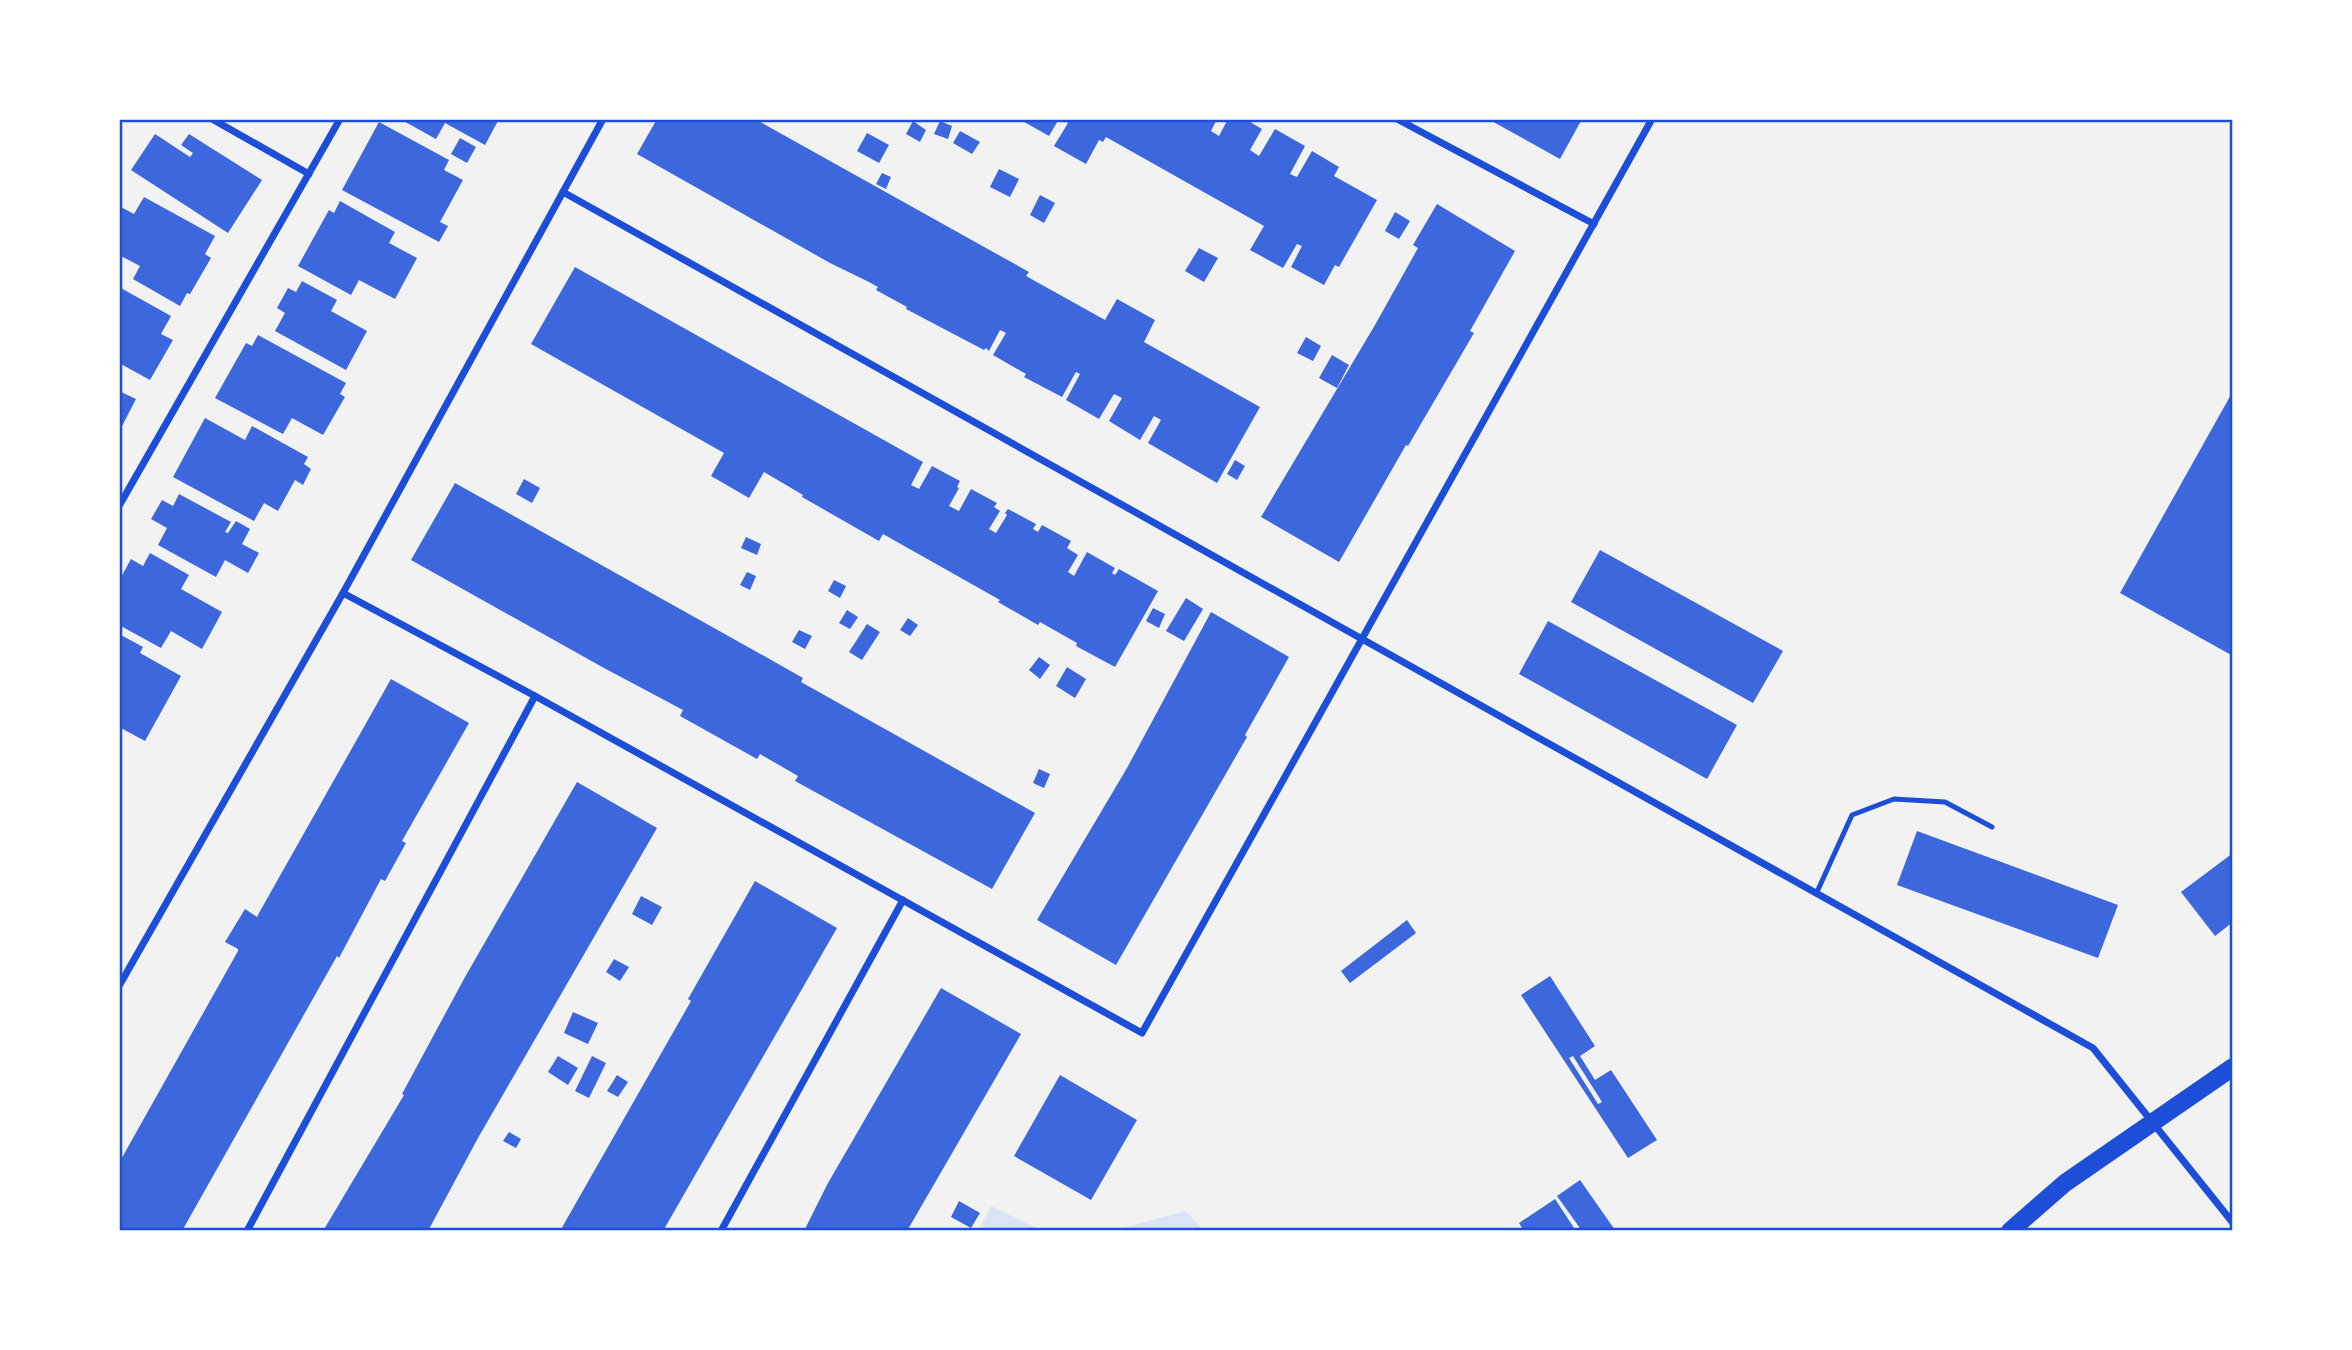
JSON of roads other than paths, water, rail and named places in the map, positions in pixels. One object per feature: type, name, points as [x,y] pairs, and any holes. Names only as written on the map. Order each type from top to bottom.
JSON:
[{"type":"main road","points":[[2010,1231],[2065,1183],[2233,1067]]},
{"type":"street","points":[[212,119],[309,174]]},
{"type":"street","points":[[119,506],[340,119]]},
{"type":"street","points":[[119,986],[344,593],[603,119]]},
{"type":"street","points":[[1397,119],[1594,224]]},
{"type":"street","points":[[344,593],[1142,1033],[1652,119]]},
{"type":"street","points":[[563,192],[1363,637],[2093,1048],[2233,1223]]},
{"type":"street","points":[[247,1231],[535,696]]},
{"type":"street","points":[[721,1231],[904,900]]},
{"type":"lane","points":[[1817,892],[1852,815],[1894,799],[1945,802],[1992,827]]}]
